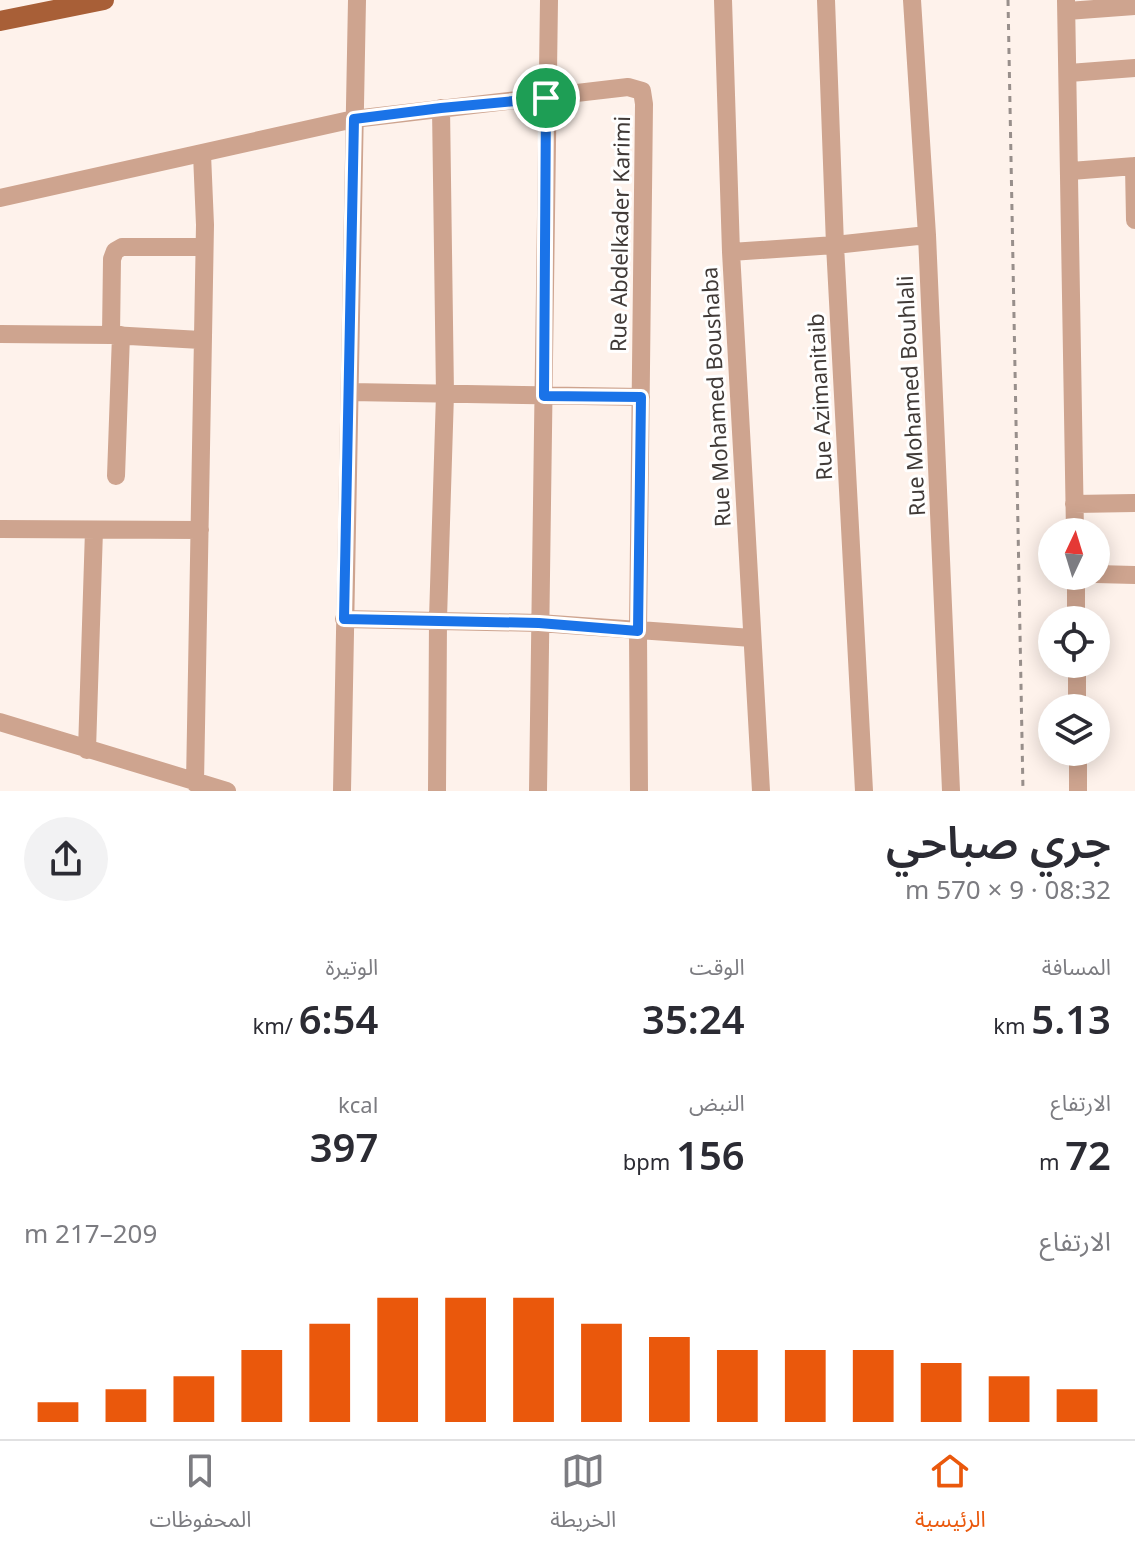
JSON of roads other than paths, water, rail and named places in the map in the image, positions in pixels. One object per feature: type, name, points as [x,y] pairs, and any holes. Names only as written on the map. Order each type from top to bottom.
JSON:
[{"type":"main road","points":[[0,21],[104,0]]},
{"type":"street","points":[[342,791],[357,0]]},
{"type":"street","points":[[538,791],[549,0]]},
{"type":"street","name":"Rue Mohamed Boushaba","points":[[723,0],[731,252],[761,791]]},
{"type":"street","name":"Rue Azimanitaib","points":[[826,0],[835,245],[864,791]]},
{"type":"street","name":"Rue Mohamed Bouhlali","points":[[912,0],[927,235],[951,791]]},
{"type":"street","points":[[1074,518],[1066,6],[1135,6]]},
{"type":"street","points":[[1069,73],[1135,68]]},
{"type":"street","name":"Rue Abdelkader Karimi","points":[[0,198],[354,119],[628,87],[642,91],[639,791]]},
{"type":"street","points":[[437,791],[438,619],[445,394],[441,108]]},
{"type":"street","points":[[195,783],[206,191],[202,154]]},
{"type":"street","points":[[1071,171],[1134,166],[1135,220]]},
{"type":"street","points":[[731,252],[927,235]]},
{"type":"street","points":[[116,476],[116,335],[112,259],[115,251],[122,247],[204,247]]},
{"type":"street","points":[[0,334],[116,335],[201,340]]},
{"type":"street","points":[[350,392],[641,397]]},
{"type":"street","points":[[1074,504],[1135,503]]},
{"type":"street","points":[[0,529],[200,530]]},
{"type":"street","points":[[87,750],[94,530]]},
{"type":"street","points":[[1110,574],[1135,575]]},
{"type":"street","points":[[344,619],[539,623],[752,638]]},
{"type":"street","points":[[0,722],[227,791]]},
{"type":"street","points":[[1078,766],[1078,791]]}]
